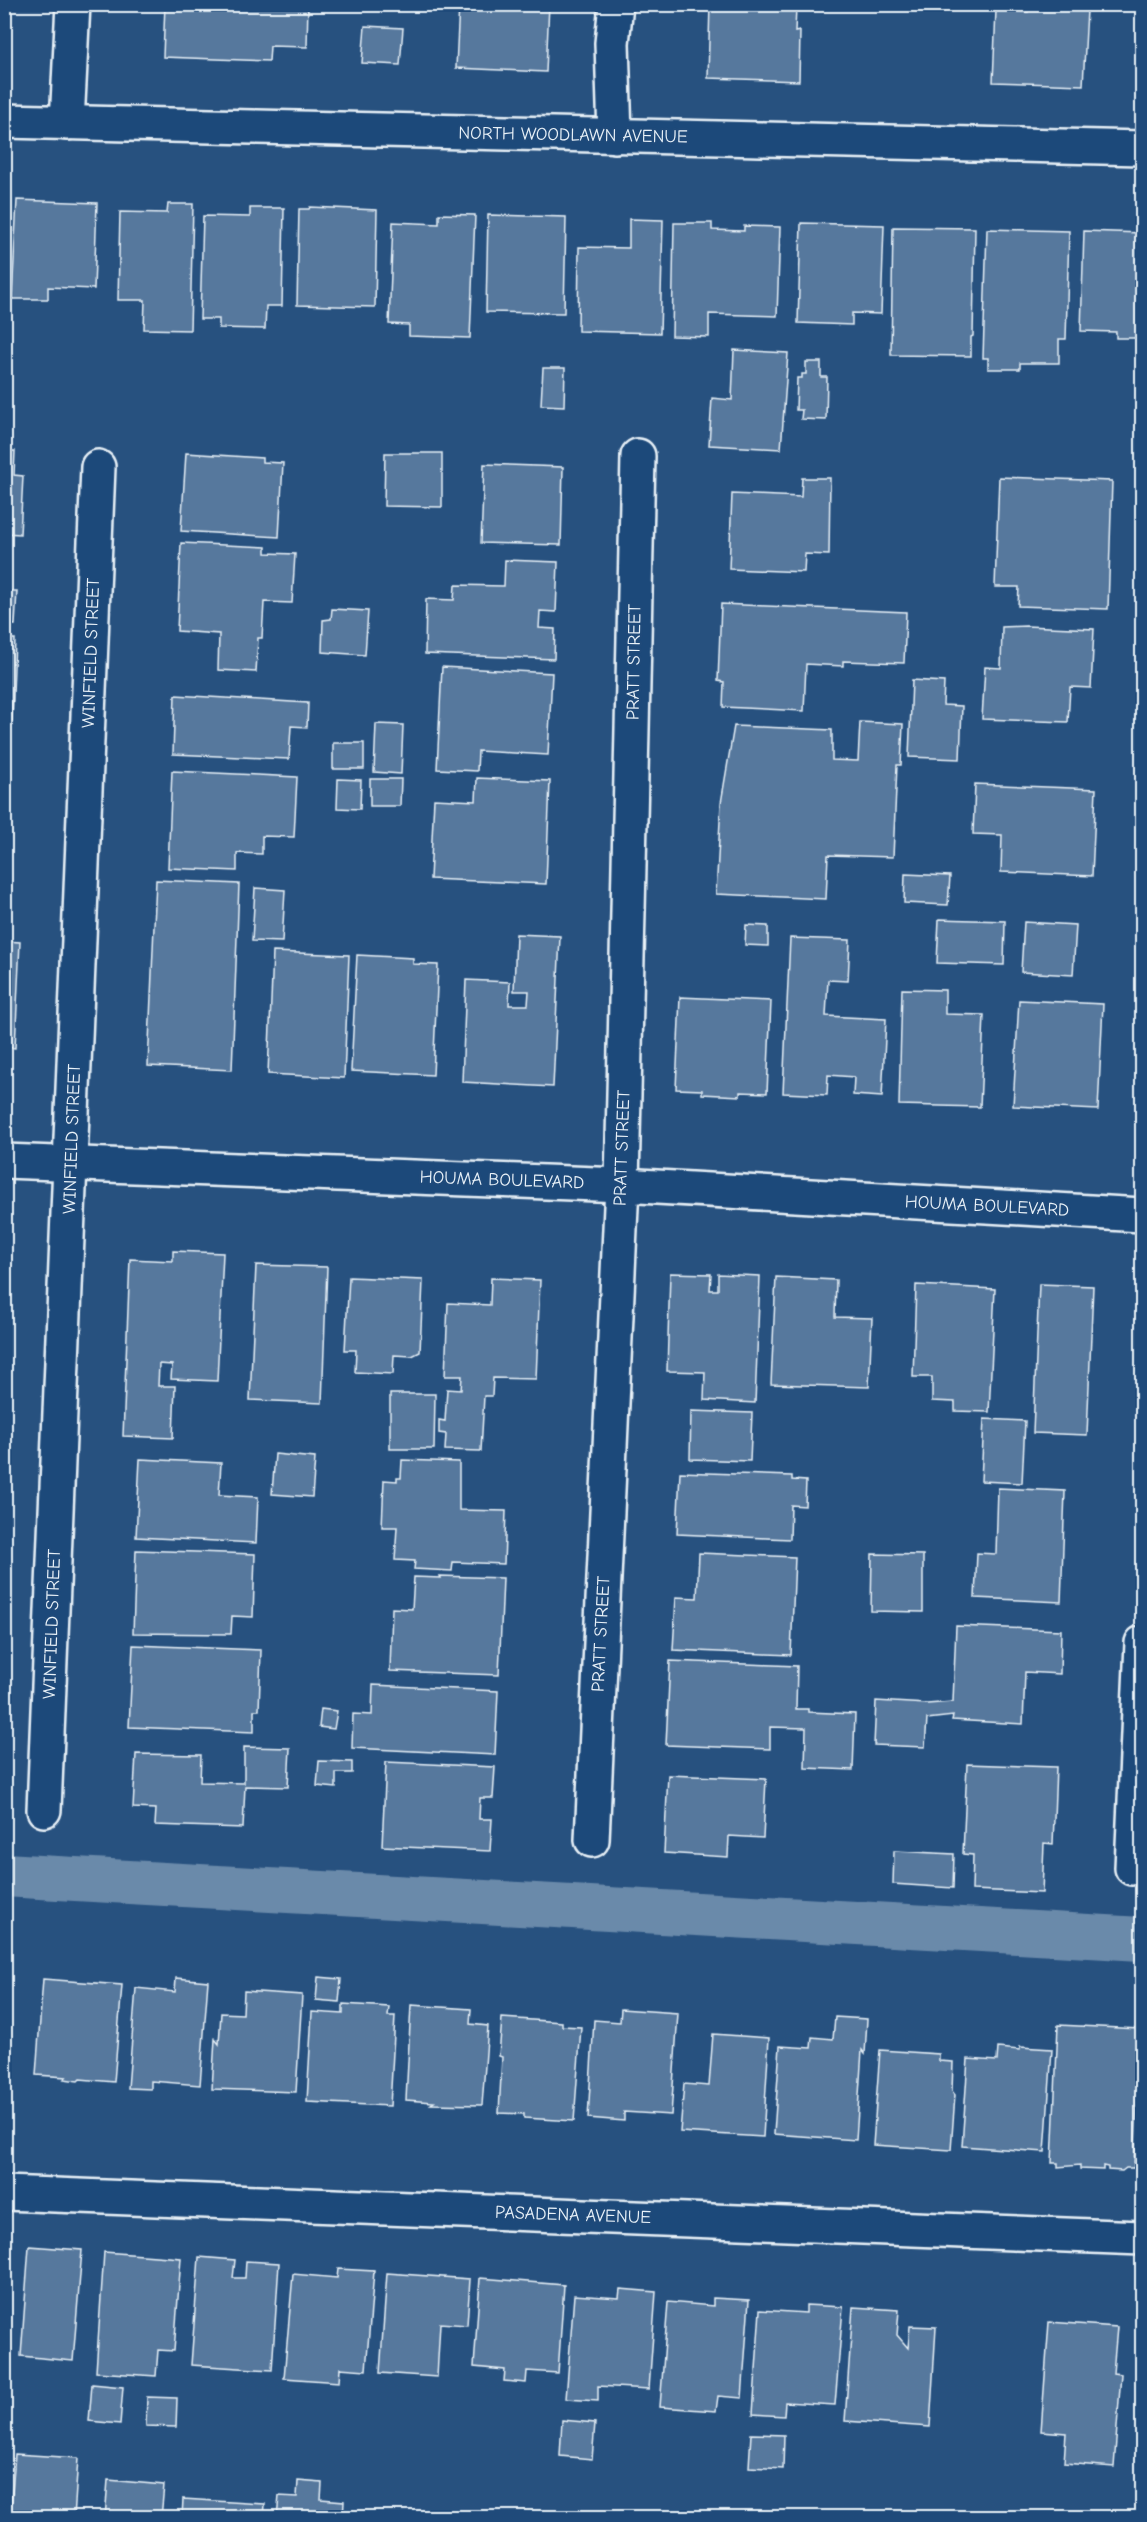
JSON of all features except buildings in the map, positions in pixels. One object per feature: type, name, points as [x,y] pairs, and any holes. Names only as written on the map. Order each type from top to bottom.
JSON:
[{"type":"street","points":[[67,123],[73,4]]},
{"type":"street","points":[[615,136],[612,43],[616,4]]},
{"type":"street","name":"NORTH WOODLAWN AVENUE","points":[[4,121],[1143,147]]},
{"type":"street","name":"PRATT STREET","points":[[592,1840],[622,1185],[638,456]]},
{"type":"street","name":"WINFIELD STREET","points":[[44,1810],[98,467]]},
{"type":"street","name":"HOUMA BOULEVARD","points":[[4,1161],[622,1185],[1143,1215]]},
{"type":"street","points":[[1132,1868],[1143,1643]]},
{"type":"street","name":"PASADENA AVENUE","points":[[4,2193],[1143,2238]]},
{"type":"waterway","points":[[4,1875],[1142,1939]]}]
